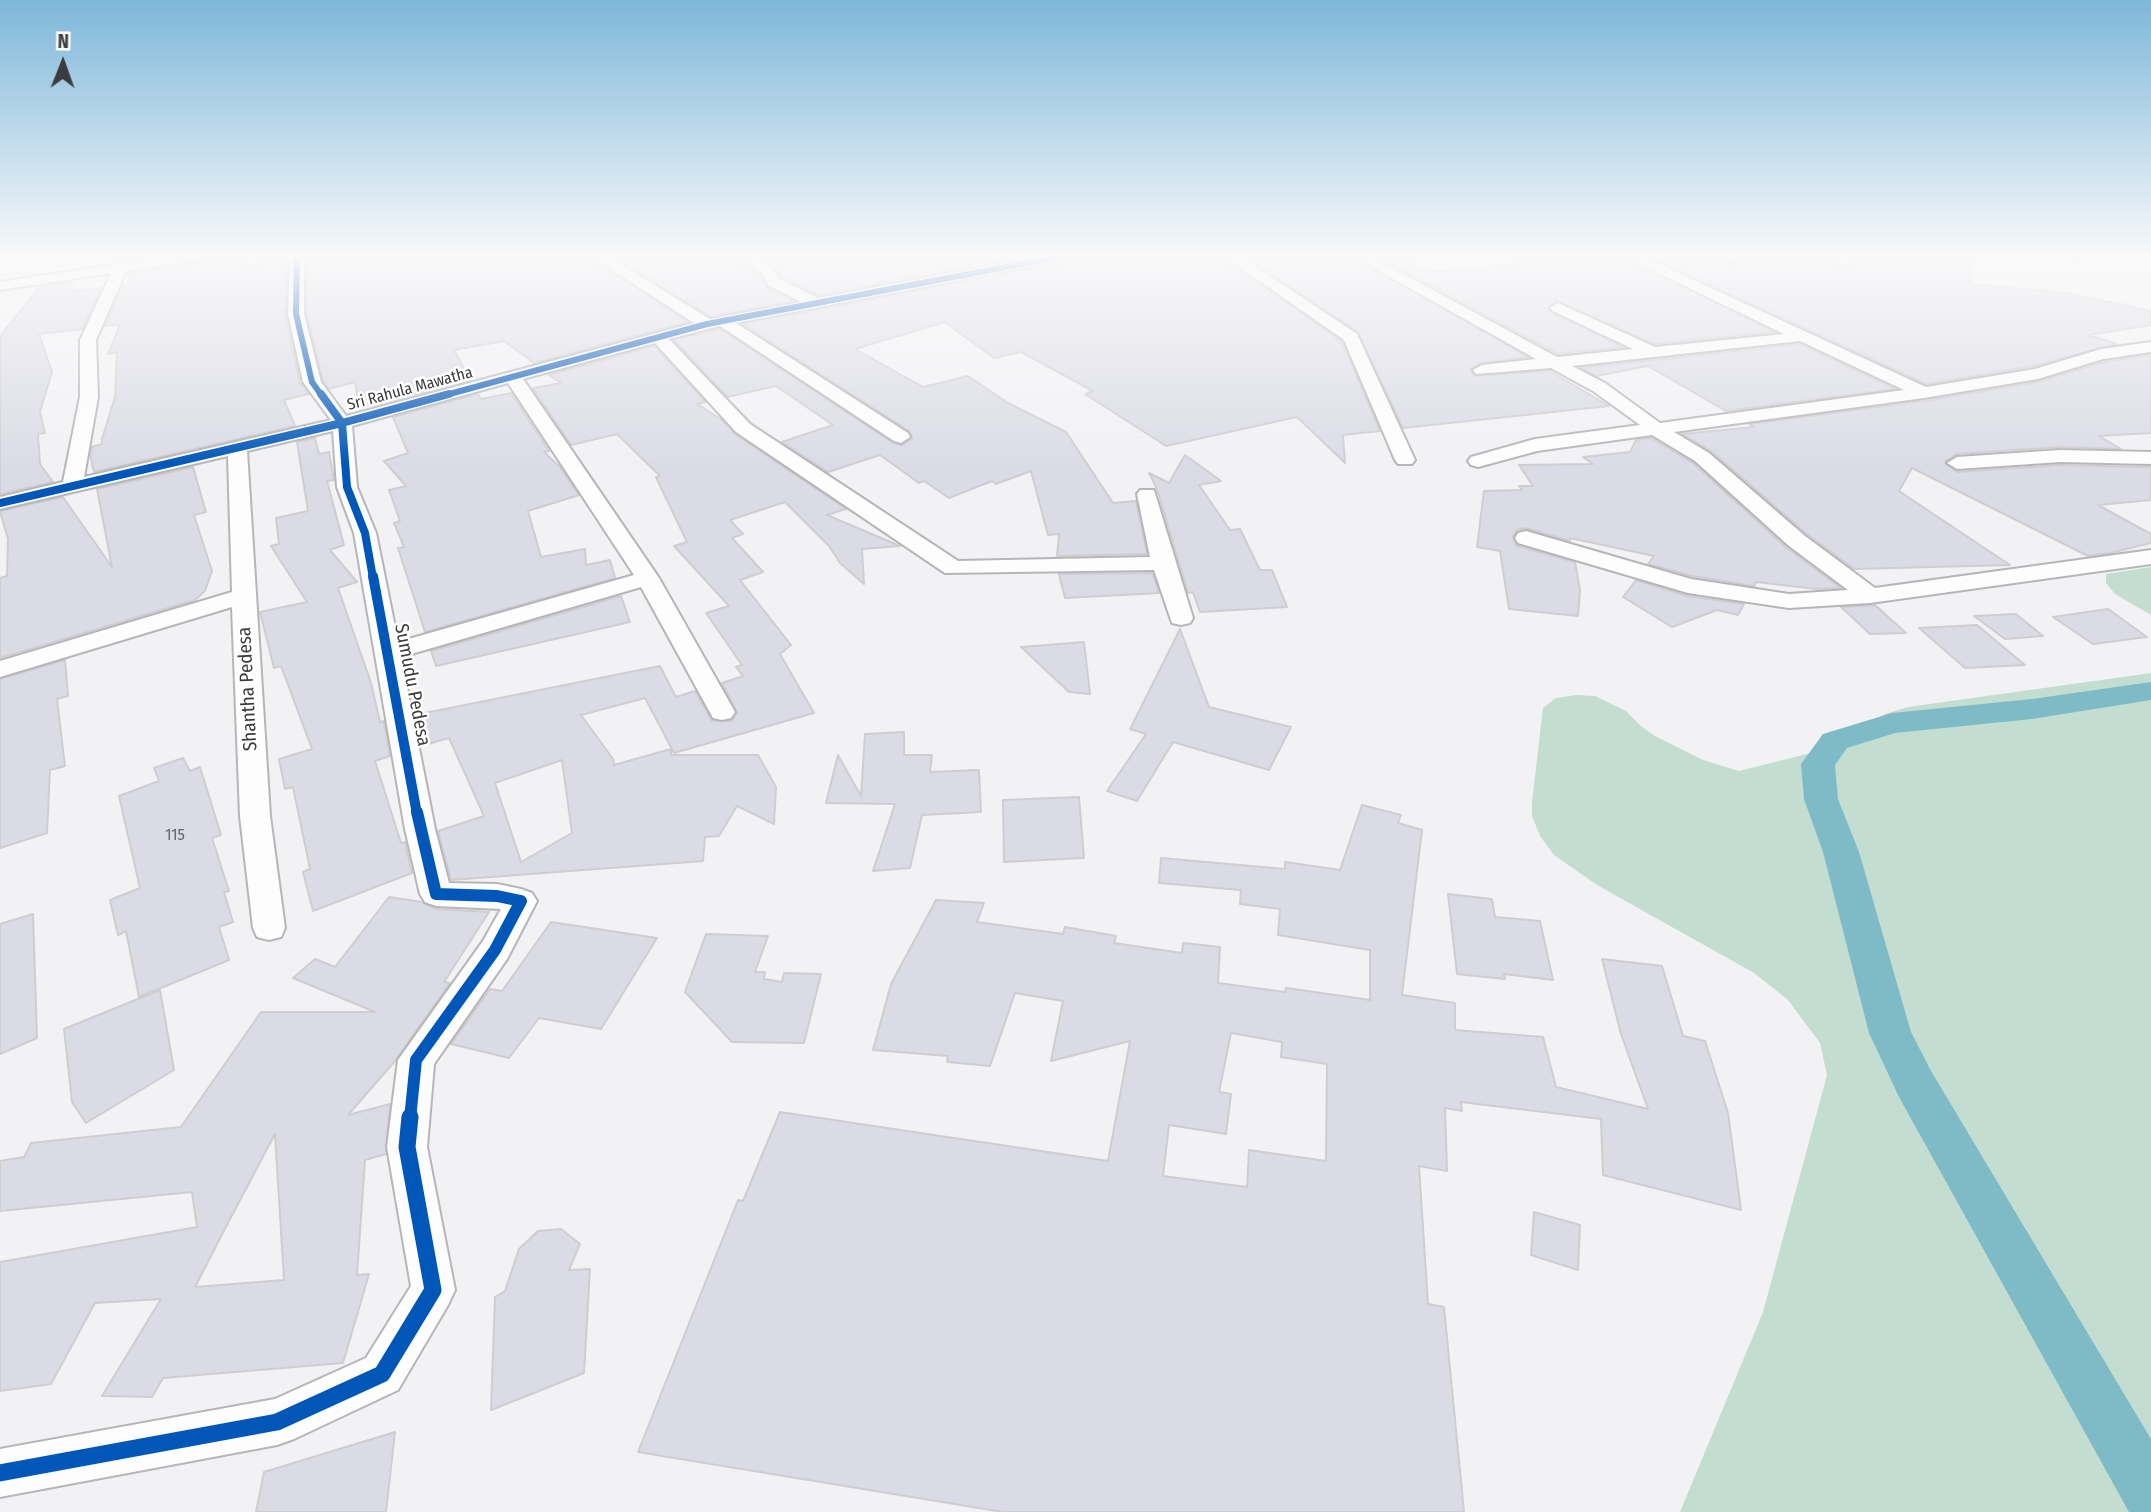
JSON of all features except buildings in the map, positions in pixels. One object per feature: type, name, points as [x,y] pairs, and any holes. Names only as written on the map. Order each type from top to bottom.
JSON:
[{"type":"street","points":[[73,485],[89,397],[88,340],[95,325]]},
{"type":"street","points":[[298,325],[312,382],[342,423]]},
{"type":"street","name":"Sri Rahula Mawatha","points":[[0,503],[342,423],[704,325]]},
{"type":"street","points":[[718,325],[901,436]]},
{"type":"street","points":[[1332,325],[1351,337],[1405,460]]},
{"type":"street","points":[[1484,325],[1600,387],[1702,457],[1797,541],[1870,596]]},
{"type":"street","points":[[1593,325],[1651,352]]},
{"type":"street","points":[[1773,325],[1924,393]]},
{"type":"street","points":[[658,337],[743,428],[953,568],[1163,563]]},
{"type":"street","points":[[1482,370],[1799,337]]},
{"type":"street","points":[[1478,461],[1535,445],[1924,393],[2038,374],[2101,354],[2151,348]]},
{"type":"street","points":[[513,377],[648,579],[722,712]]},
{"type":"street","name":"Sumudu Pedesa","points":[[0,1474],[277,1422],[382,1374],[433,1290],[407,1147],[416,1060],[495,950],[522,901],[497,896],[436,894],[420,829],[365,533],[347,487],[342,423]]},
{"type":"street","name":"Shantha Pedesa","points":[[237,449],[255,816],[269,928]]},
{"type":"street","points":[[1957,463],[2060,456],[2151,458]]},
{"type":"street","points":[[1147,494],[1163,563],[1181,618]]},
{"type":"street","points":[[1525,538],[1688,586],[1789,601],[1870,596],[2151,557]]},
{"type":"street","points":[[388,653],[648,579]]},
{"type":"street","points":[[0,668],[244,596]]},
{"type":"green space","points":[[2151,567],[2151,615],[2115,594],[2106,583],[2106,574]]},
{"type":"green space","points":[[2151,673],[2151,1512],[1680,1512],[1763,1312],[1827,1075],[1820,1043],[1788,1000],[1754,973],[1597,885],[1554,855],[1540,836],[1532,816],[1543,708],[1556,698],[1595,696],[1626,711],[1655,736],[1703,760],[1739,771],[1811,753],[1885,714],[1908,707]]},
{"type":"waterway","points":[[2151,691],[2032,709],[1892,723],[1835,741],[1818,764],[1821,799],[1841,852],[1890,1033],[1915,1084],[2151,1494]]},
{"type":"cycle path","points":[[0,1473],[277,1422],[382,1374],[433,1290],[407,1147],[416,1060],[495,950],[521,901],[497,896],[436,894],[420,829],[365,533],[347,487],[342,423],[312,382],[298,325]]},
{"type":"cycle path","points":[[0,503],[342,423],[705,325]]}]
